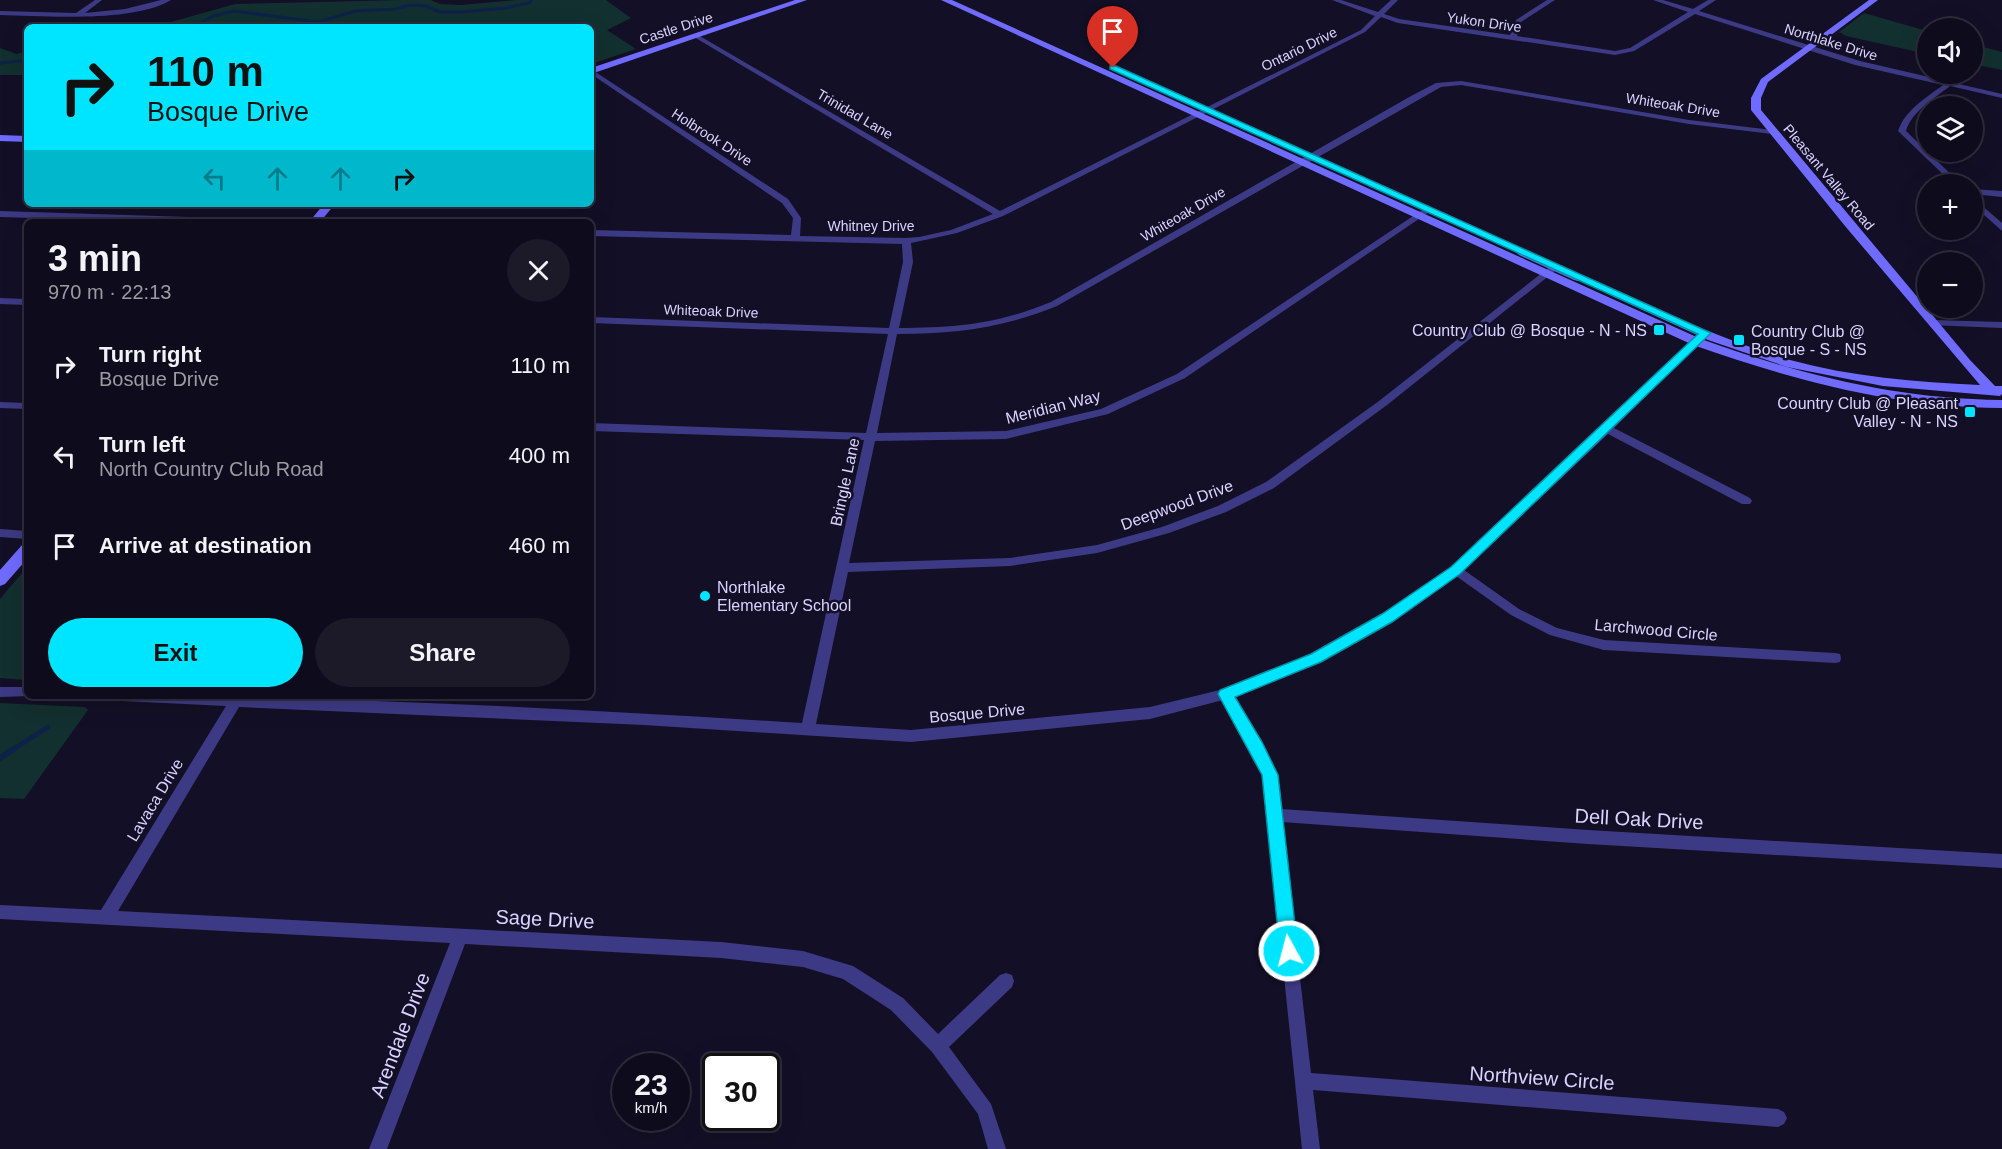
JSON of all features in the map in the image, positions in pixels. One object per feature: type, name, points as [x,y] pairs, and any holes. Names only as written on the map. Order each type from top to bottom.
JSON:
[{"type":"main road","name":"Castle Drive","points":[[594,70],[803,0]]},
{"type":"main road","points":[[945,0],[1023,31]]},
{"type":"main road","points":[[963,0],[1023,31],[1200,112],[1773,369],[1837,387],[1932,402],[1998,402]]},
{"type":"main road","name":"Pleasant Valley Road","points":[[1874,0],[1764,81],[1756,98],[1756,110],[1772,132],[1934,323],[1996,390]]},
{"type":"main road","points":[[0,138],[24,139]]},
{"type":"main road","points":[[317,219],[327,207]]},
{"type":"main road","points":[[1701,338],[1812,369],[1926,386],[1996,390],[2002,418]]},
{"type":"main road","points":[[0,580],[24,552]]},
{"type":"street","points":[[76,15],[99,0]]},
{"type":"street","points":[[0,13],[76,15],[127,12],[168,0]]},
{"type":"street","name":"Yukon Drive","points":[[1335,0],[1398,21],[1616,52],[1632,50],[1694,12]]},
{"type":"street","name":"Ontario Drive","points":[[1200,112],[1363,31],[1395,0]]},
{"type":"street","points":[[1514,38],[1518,21],[1524,15],[1552,0]]},
{"type":"street","name":"Northlake Drive","points":[[1656,0],[1871,67],[1917,77]]},
{"type":"street","points":[[1694,12],[1713,0]]},
{"type":"street","name":"Trinidad Lane","points":[[696,36],[1000,214]]},
{"type":"street","name":"Holbrook Drive","points":[[594,73],[785,201],[797,218],[795,238]]},
{"type":"street","name":"Whiteoak Drive","points":[[594,320],[894,330],[980,328],[1031,315],[1414,98],[1446,83],[1461,83],[1689,122],[1772,132]]},
{"type":"street","points":[[1947,174],[1902,131],[1902,123],[1948,84]]},
{"type":"street","name":"Northlake Drive","points":[[1948,84],[2002,96]]},
{"type":"street","name":"Whitney Drive","points":[[594,233],[906,241],[931,239],[958,232],[1000,214],[1200,112]]},
{"type":"street","points":[[1983,192],[2002,194]]},
{"type":"street","points":[[1983,210],[2002,228]]},
{"type":"street","name":"Meridian Way","points":[[594,427],[872,436],[1006,435],[1104,412],[1181,376],[1423,213]]},
{"type":"street","points":[[0,214],[157,219]]},
{"type":"street","name":"Bringle Lane","points":[[808,729],[908,262],[906,241]]},
{"type":"street","name":"Deepwood Drive","points":[[843,568],[1010,562],[1097,549],[1166,530],[1222,509],[1270,485],[1289,472],[1383,403],[1551,271]]},
{"type":"street","points":[[0,301],[24,302]]},
{"type":"street","points":[[1934,323],[2002,325]]},
{"type":"street","name":"Bosque Drive","points":[[179,699],[644,719],[911,736],[1150,713],[1226,694],[1316,658],[1387,618],[1456,570],[1701,338]]},
{"type":"street","points":[[0,405],[24,406]]},
{"type":"street","points":[[1607,429],[1746,501]]},
{"type":"street","points":[[0,533],[24,534]]},
{"type":"street","name":"Larchwood Circle","points":[[1456,570],[1515,612],[1554,632],[1604,645],[1835,658]]},
{"type":"street","points":[[0,692],[24,692]]},
{"type":"street","points":[[1226,694],[1270,775],[1311,1149]]},
{"type":"street","name":"Lavaca Drive","points":[[106,916],[235,702]]},
{"type":"street","name":"Dell Oak Drive","points":[[1274,814],[1588,837],[2002,861]]},
{"type":"street","name":"Sage Drive","points":[[0,912],[721,950],[803,959],[847,972],[897,1004],[938,1046],[985,1110],[997,1149]]},
{"type":"street","name":"Arendale Drive","points":[[378,1149],[461,935]]},
{"type":"street","points":[[938,1046],[1006,981]]},
{"type":"street","name":"Northview Circle","points":[[1304,1081],[1778,1118]]},
{"type":"green space","points":[[431,0],[440,4],[461,5],[516,0],[606,0],[631,18],[607,30],[636,49],[594,63],[594,24],[415,24],[400,22],[388,24],[164,24],[235,4]]},
{"type":"green space","points":[[1864,13],[1917,28],[1917,52],[1846,36],[1839,32]]},
{"type":"green space","points":[[1983,47],[2002,52],[2002,70],[1983,66]]},
{"type":"green space","points":[[0,48],[17,54],[24,52],[24,75],[0,75]]},
{"type":"green space","points":[[24,571],[24,680],[0,678],[0,599]]},
{"type":"green space","points":[[0,703],[85,707],[88,710],[24,799],[0,798]]},
{"type":"waterway","points":[[199,24],[213,16],[234,11],[318,22],[356,11],[395,9],[410,5],[426,6],[440,12],[461,12],[506,8],[529,3],[532,0]]},
{"type":"waterway","points":[[0,63],[24,60]]},
{"type":"waterway","points":[[12,750],[48,727]]},
{"type":"waterway","points":[[0,758],[12,750]]},
{"type":"place","name":"Country Club @ Bosque - N - NS","points":[[1659,330]]},
{"type":"place","name":"Country Club @ Bosque - S - NS","points":[[1739,340]]},
{"type":"place","name":"Country Club @ Pleasant Valley - N - NS","points":[[1970,412]]},
{"type":"place","name":"Northlake Elementary School","points":[[705,596]]},
{"type":"route","points":[[1113,68],[1705,333],[1607,429],[1456,570],[1387,618],[1316,658],[1226,694],[1270,775],[1289,951]]}]
